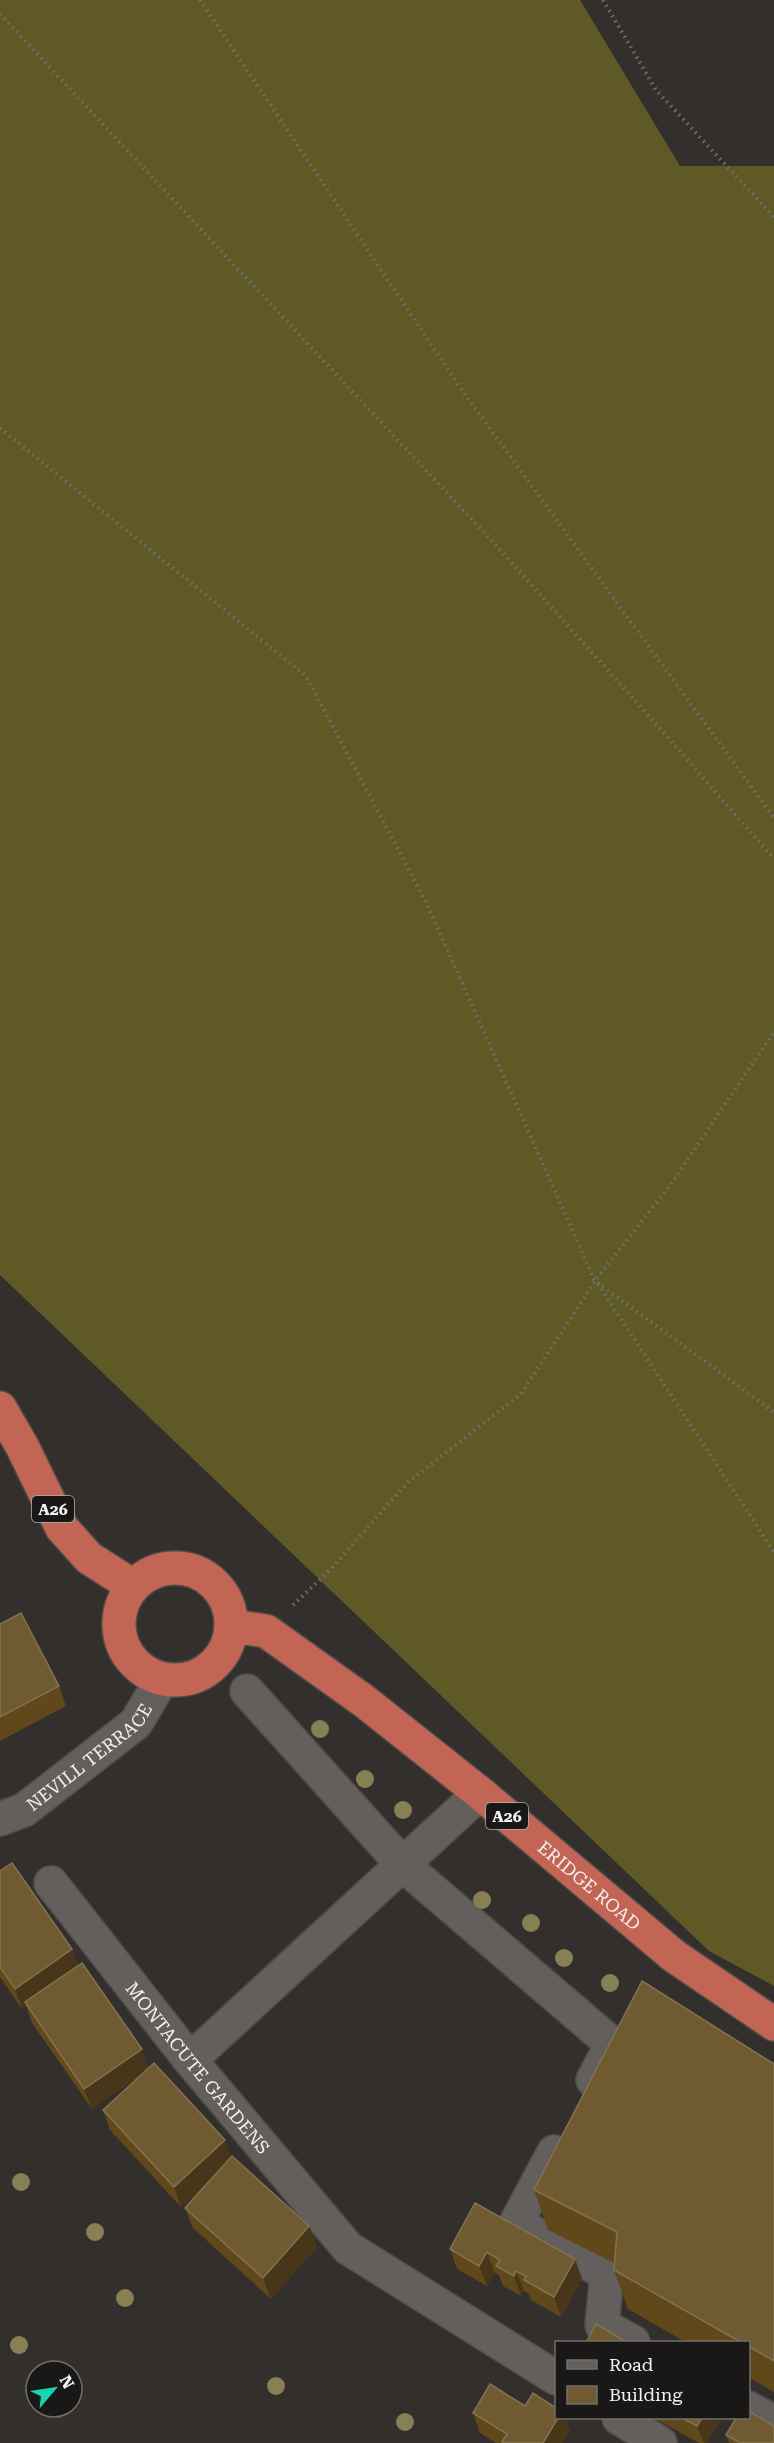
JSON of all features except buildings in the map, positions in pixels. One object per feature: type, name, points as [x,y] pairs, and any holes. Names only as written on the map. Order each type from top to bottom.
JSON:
[{"type":"highway","name":"A26","points":[[0,1408],[22,1446],[62,1528],[89,1558],[133,1586]]},
{"type":"highway","points":[[167,1568],[186,1569],[204,1576],[219,1589],[228,1606],[231,1626],[227,1646],[217,1661],[202,1673],[184,1680],[162,1679],[144,1671],[134,1663],[125,1650],[120,1635],[119,1618],[123,1600],[133,1586],[148,1574],[167,1568]]},
{"type":"highway","name":"ERIDGE ROAD","points":[[231,1626],[266,1631],[364,1701],[480,1793],[674,1956],[774,2024]]},
{"type":"street","name":"NEVILL TERRACE","points":[[0,1819],[24,1810],[136,1723],[162,1679]]},
{"type":"street","points":[[247,1691],[404,1865],[612,2043],[516,2223],[607,2274],[602,2325],[630,2341]]},
{"type":"street","points":[[190,2060],[480,1793]]},
{"type":"street","name":"MONTACUTE GARDENS","points":[[51,1883],[190,2060],[348,2248],[555,2377]]},
{"type":"street","points":[[750,2409],[774,2422]]},
{"type":"street","points":[[621,2419],[660,2443]]},
{"type":"path","points":[[200,0],[461,389],[774,818]]},
{"type":"path","points":[[603,0],[657,90],[774,217]]},
{"type":"path","points":[[0,14],[503,553],[774,859]]},
{"type":"path","points":[[0,428],[306,676],[426,902],[596,1281],[774,1552]]},
{"type":"path","points":[[266,1631],[331,1569],[407,1483],[520,1395],[596,1281],[671,1185],[774,1032]]},
{"type":"path","points":[[596,1281],[774,1412]]},
{"type":"shaded area","points":[[0,0],[580,0],[680,166],[774,166],[774,1986],[709,1951],[0,1275]]}]
